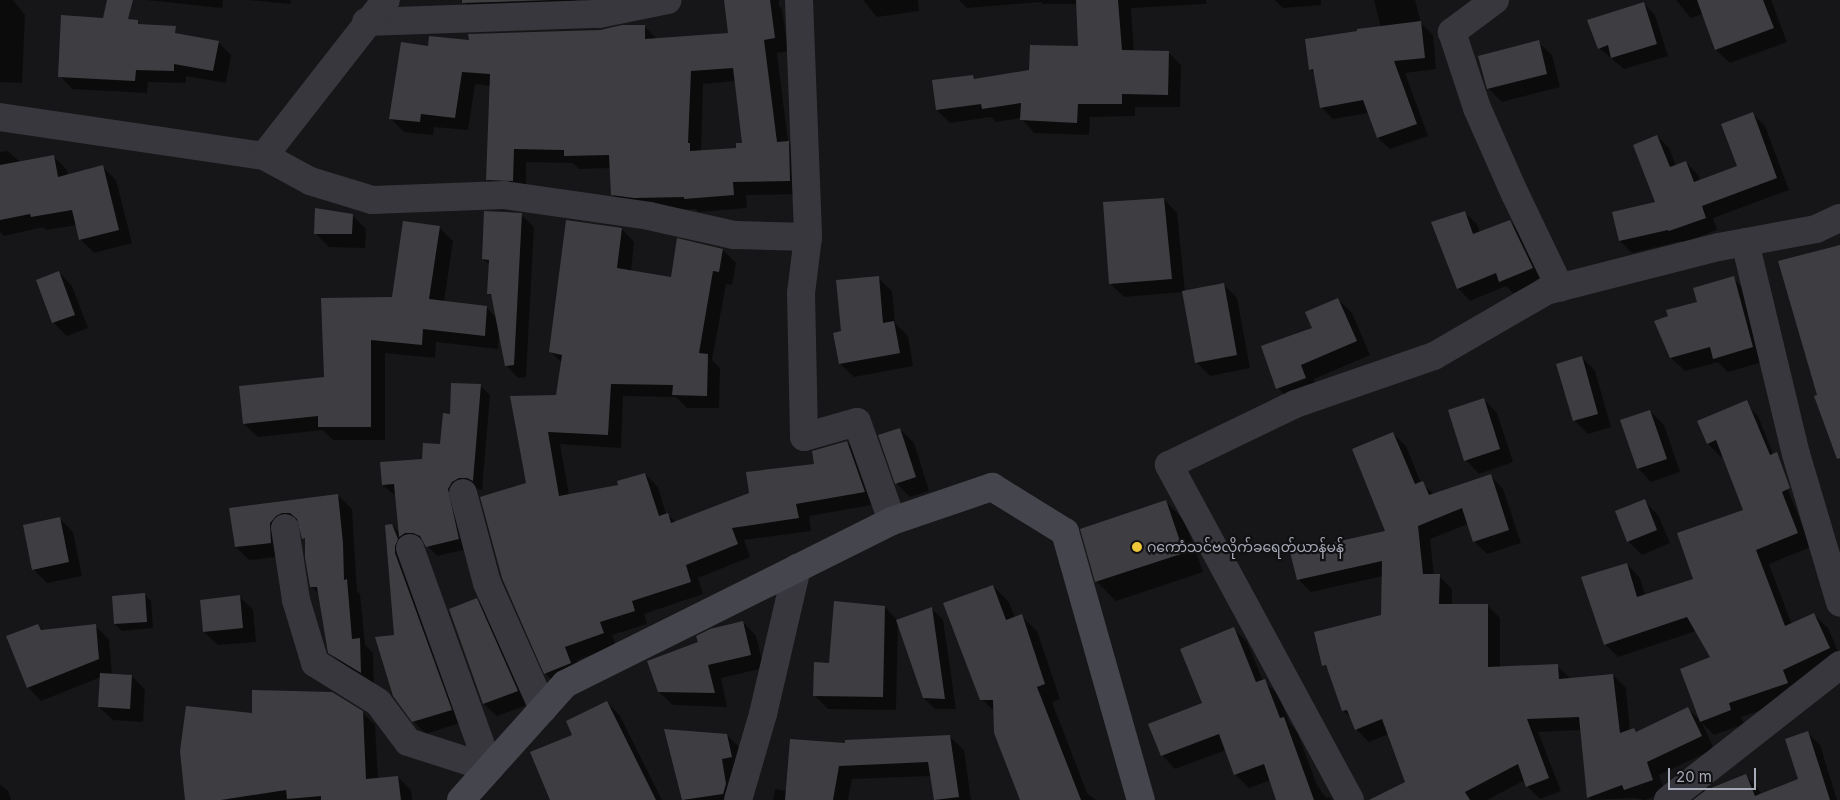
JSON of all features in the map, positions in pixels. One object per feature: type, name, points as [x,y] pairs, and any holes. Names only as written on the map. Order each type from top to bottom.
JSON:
[{"type":"street","points":[[264,156],[366,22],[386,0]]},
{"type":"street","points":[[366,22],[599,14],[668,0]]},
{"type":"street","points":[[800,0],[808,237],[801,293],[804,437],[857,422],[892,521]]},
{"type":"street","points":[[1495,0],[1452,32],[1478,108],[1515,194],[1560,288]]},
{"type":"street","points":[[0,117],[264,156],[310,181],[372,200],[504,195],[649,216],[734,235],[808,237]]},
{"type":"street","points":[[1350,800],[1169,464],[1295,404],[1434,356],[1546,291],[1718,247],[1816,229],[1840,218]]},
{"type":"street","points":[[1745,242],[1794,445],[1840,603]]},
{"type":"street","points":[[461,800],[565,684],[892,521],[992,487],[1065,532],[1141,800]]},
{"type":"street","points":[[463,493],[487,583],[543,709]]},
{"type":"street","points":[[285,528],[296,600],[315,663],[378,702],[408,742],[489,768]]},
{"type":"street","points":[[410,548],[489,768]]},
{"type":"street","points":[[738,800],[763,714],[797,568]]},
{"type":"street","points":[[1668,800],[1840,665]]},
{"type":"building","points":[[107,0],[133,0],[128,19],[138,20],[138,24],[176,26],[175,33],[219,41],[213,71],[174,64],[174,71],[136,70],[135,81],[58,77],[61,15],[103,18]]},
{"type":"building","points":[[462,0],[551,0],[462,3]]},
{"type":"building","points":[[724,0],[770,0],[775,38],[764,40],[777,142],[789,141],[790,181],[733,182],[734,195],[684,199],[684,197],[634,198],[611,195],[609,155],[564,156],[564,150],[514,149],[513,181],[486,180],[490,74],[462,72],[455,118],[421,114],[420,122],[389,119],[401,42],[428,46],[429,36],[469,40],[468,34],[600,30],[622,25],[645,25],[645,39],[728,33]],"holes":[[[733,68],[742,143],[736,143],[736,148],[690,151],[690,143],[688,143],[691,71]]]},
{"type":"building","points":[[1076,0],[1118,0],[1122,50],[1169,51],[1168,95],[1122,94],[1122,104],[1078,104],[1077,123],[1020,120],[1021,103],[982,109],[981,104],[936,110],[932,80],[973,75],[974,79],[1029,70],[1030,45],[1078,46]]},
{"type":"building","points":[[1697,0],[1763,0],[1774,28],[1715,50]]},
{"type":"building","points":[[1644,2],[1657,44],[1611,58],[1608,45],[1598,49],[1587,20]]},
{"type":"building","points":[[1421,21],[1425,58],[1394,61],[1417,124],[1377,138],[1363,100],[1320,108],[1313,69],[1309,70],[1305,39],[1357,31],[1357,29]]},
{"type":"building","points":[[1539,40],[1547,74],[1487,89],[1478,56]]},
{"type":"building","points":[[1753,112],[1777,178],[1702,206],[1706,218],[1669,231],[1619,241],[1612,212],[1655,202],[1633,145],[1657,135],[1670,167],[1686,161],[1694,182],[1737,166],[1721,124]]},
{"type":"building","points":[[54,155],[58,177],[103,165],[119,230],[79,240],[72,210],[31,217],[30,214],[0,220],[0,165]]},
{"type":"building","points":[[1164,198],[1172,279],[1109,284],[1103,202]]},
{"type":"building","points":[[315,208],[353,214],[352,234],[314,234]]},
{"type":"building","points":[[484,211],[522,213],[514,365],[505,366],[491,294],[487,294],[489,260],[482,259]]},
{"type":"building","points":[[1465,211],[1473,234],[1510,220],[1533,268],[1499,282],[1496,273],[1457,289],[1431,222]]},
{"type":"building","points":[[566,220],[622,228],[617,268],[671,277],[677,238],[723,249],[719,272],[713,271],[699,353],[708,354],[707,396],[672,395],[673,385],[611,384],[608,435],[548,432],[559,496],[618,485],[617,481],[645,473],[659,516],[668,513],[671,523],[749,493],[746,472],[814,464],[812,451],[847,441],[865,492],[796,504],[799,518],[732,528],[738,544],[686,565],[691,582],[632,601],[635,611],[600,622],[604,633],[565,647],[571,663],[544,674],[502,578],[480,497],[526,483],[510,396],[556,395],[562,355],[549,352]]},
{"type":"building","points":[[403,221],[440,226],[429,299],[487,306],[485,336],[423,329],[422,345],[371,340],[371,427],[318,427],[318,416],[243,424],[239,386],[324,377],[321,298],[392,297]]},
{"type":"building","points":[[1840,245],[1840,458],[1837,459],[1814,396],[1817,395],[1778,261]]},
{"type":"building","points":[[59,271],[75,315],[52,323],[36,280]]},
{"type":"building","points":[[879,276],[883,323],[894,321],[900,353],[839,364],[833,333],[841,331],[836,280]]},
{"type":"building","points":[[1734,276],[1753,347],[1713,359],[1710,347],[1670,358],[1654,321],[1668,316],[1666,310],[1697,302],[1693,288]]},
{"type":"building","points":[[1224,283],[1237,355],[1195,363],[1182,291]]},
{"type":"building","points":[[1338,298],[1357,341],[1301,365],[1306,378],[1276,389],[1261,346],[1312,328],[1305,312]]},
{"type":"building","points":[[1582,356],[1598,414],[1573,421],[1556,364]]},
{"type":"building","points":[[451,383],[481,384],[473,481],[467,478],[459,478],[452,482],[448,489],[459,539],[426,547],[420,536],[413,533],[405,533],[399,537],[394,484],[382,485],[380,462],[422,459],[423,443],[440,444],[443,413],[450,414]]},
{"type":"building","points":[[1484,398],[1500,449],[1464,461],[1448,410]]},
{"type":"building","points":[[1747,400],[1770,455],[1777,452],[1790,488],[1782,492],[1798,533],[1756,550],[1785,626],[1814,613],[1830,648],[1783,670],[1788,683],[1729,703],[1731,710],[1700,722],[1680,669],[1710,657],[1687,617],[1604,645],[1581,577],[1627,563],[1637,597],[1693,579],[1677,533],[1743,510],[1716,440],[1707,444],[1697,421]]},
{"type":"building","points":[[1650,410],[1667,459],[1637,469],[1620,420]]},
{"type":"building","points":[[900,428],[916,477],[895,484],[878,435]]},
{"type":"building","points":[[1393,432],[1415,484],[1423,481],[1429,495],[1491,474],[1509,530],[1473,542],[1462,508],[1418,526],[1423,574],[1440,574],[1439,604],[1488,604],[1488,667],[1558,664],[1559,679],[1613,674],[1620,733],[1634,728],[1636,732],[1688,707],[1702,736],[1647,762],[1653,780],[1624,790],[1622,785],[1587,798],[1579,717],[1527,719],[1549,778],[1526,787],[1518,764],[1465,792],[1470,800],[1369,800],[1405,782],[1382,719],[1355,730],[1347,710],[1342,711],[1326,665],[1322,666],[1314,632],[1381,615],[1382,561],[1297,580],[1290,552],[1385,531],[1352,449]]},
{"type":"building","points":[[338,494],[343,543],[344,580],[347,579],[352,639],[360,638],[361,673],[328,653],[317,587],[310,587],[305,558],[305,538],[302,539],[297,519],[290,513],[282,513],[276,516],[270,523],[271,543],[235,547],[229,508]]},
{"type":"building","points":[[1645,499],[1657,530],[1627,542],[1615,511]]},
{"type":"building","points":[[1166,500],[1184,553],[1095,582],[1080,529]]},
{"type":"building","points":[[60,517],[69,562],[32,570],[23,525]]},
{"type":"building","points":[[392,524],[398,539],[395,553],[452,710],[412,722],[393,696],[375,637],[394,635],[385,525]]},
{"type":"building","points":[[993,585],[1006,620],[1022,614],[1045,684],[1037,687],[1081,800],[1020,800],[994,733],[993,700],[980,700],[943,603]]},
{"type":"building","points":[[145,593],[147,622],[114,624],[112,596]]},
{"type":"building","points":[[240,595],[243,628],[203,632],[200,600]]},
{"type":"building","points":[[477,598],[518,691],[483,704],[449,609]]},
{"type":"building","points":[[834,601],[885,606],[883,697],[813,696],[814,662],[829,663]]},
{"type":"building","points":[[932,607],[945,699],[923,698],[896,620]]},
{"type":"building","points":[[743,621],[751,655],[708,665],[715,693],[658,692],[647,661],[698,642],[696,636],[710,629]]},
{"type":"building","points":[[38,624],[41,630],[96,624],[99,659],[27,688],[6,636]]},
{"type":"building","points":[[1234,627],[1256,682],[1265,679],[1280,718],[1284,717],[1314,800],[1276,800],[1264,764],[1234,775],[1219,734],[1161,756],[1148,724],[1202,703],[1180,649]]},
{"type":"building","points":[[100,673],[132,675],[130,709],[98,707]]},
{"type":"building","points":[[252,690],[332,692],[363,711],[366,779],[398,776],[401,800],[321,800],[321,796],[287,799],[286,790],[221,800],[185,800],[180,751],[186,706],[252,713]]},
{"type":"building","points":[[607,701],[656,800],[550,800],[530,752],[572,735],[566,721]]},
{"type":"building","points":[[664,729],[727,734],[732,757],[722,759],[726,784],[723,794],[682,800]]},
{"type":"building","points":[[1808,731],[1830,800],[1693,800],[1706,790],[1746,774],[1755,796],[1798,779],[1785,739]]},
{"type":"building","points":[[950,735],[959,797],[934,800],[928,762],[839,766],[833,800],[785,800],[790,739],[845,743],[845,740]]},
{"type":"place","name":"ဂကောံသင်ဗလိုက်ခရေတ်ယာန်မန်","points":[[1137,547]]}]
